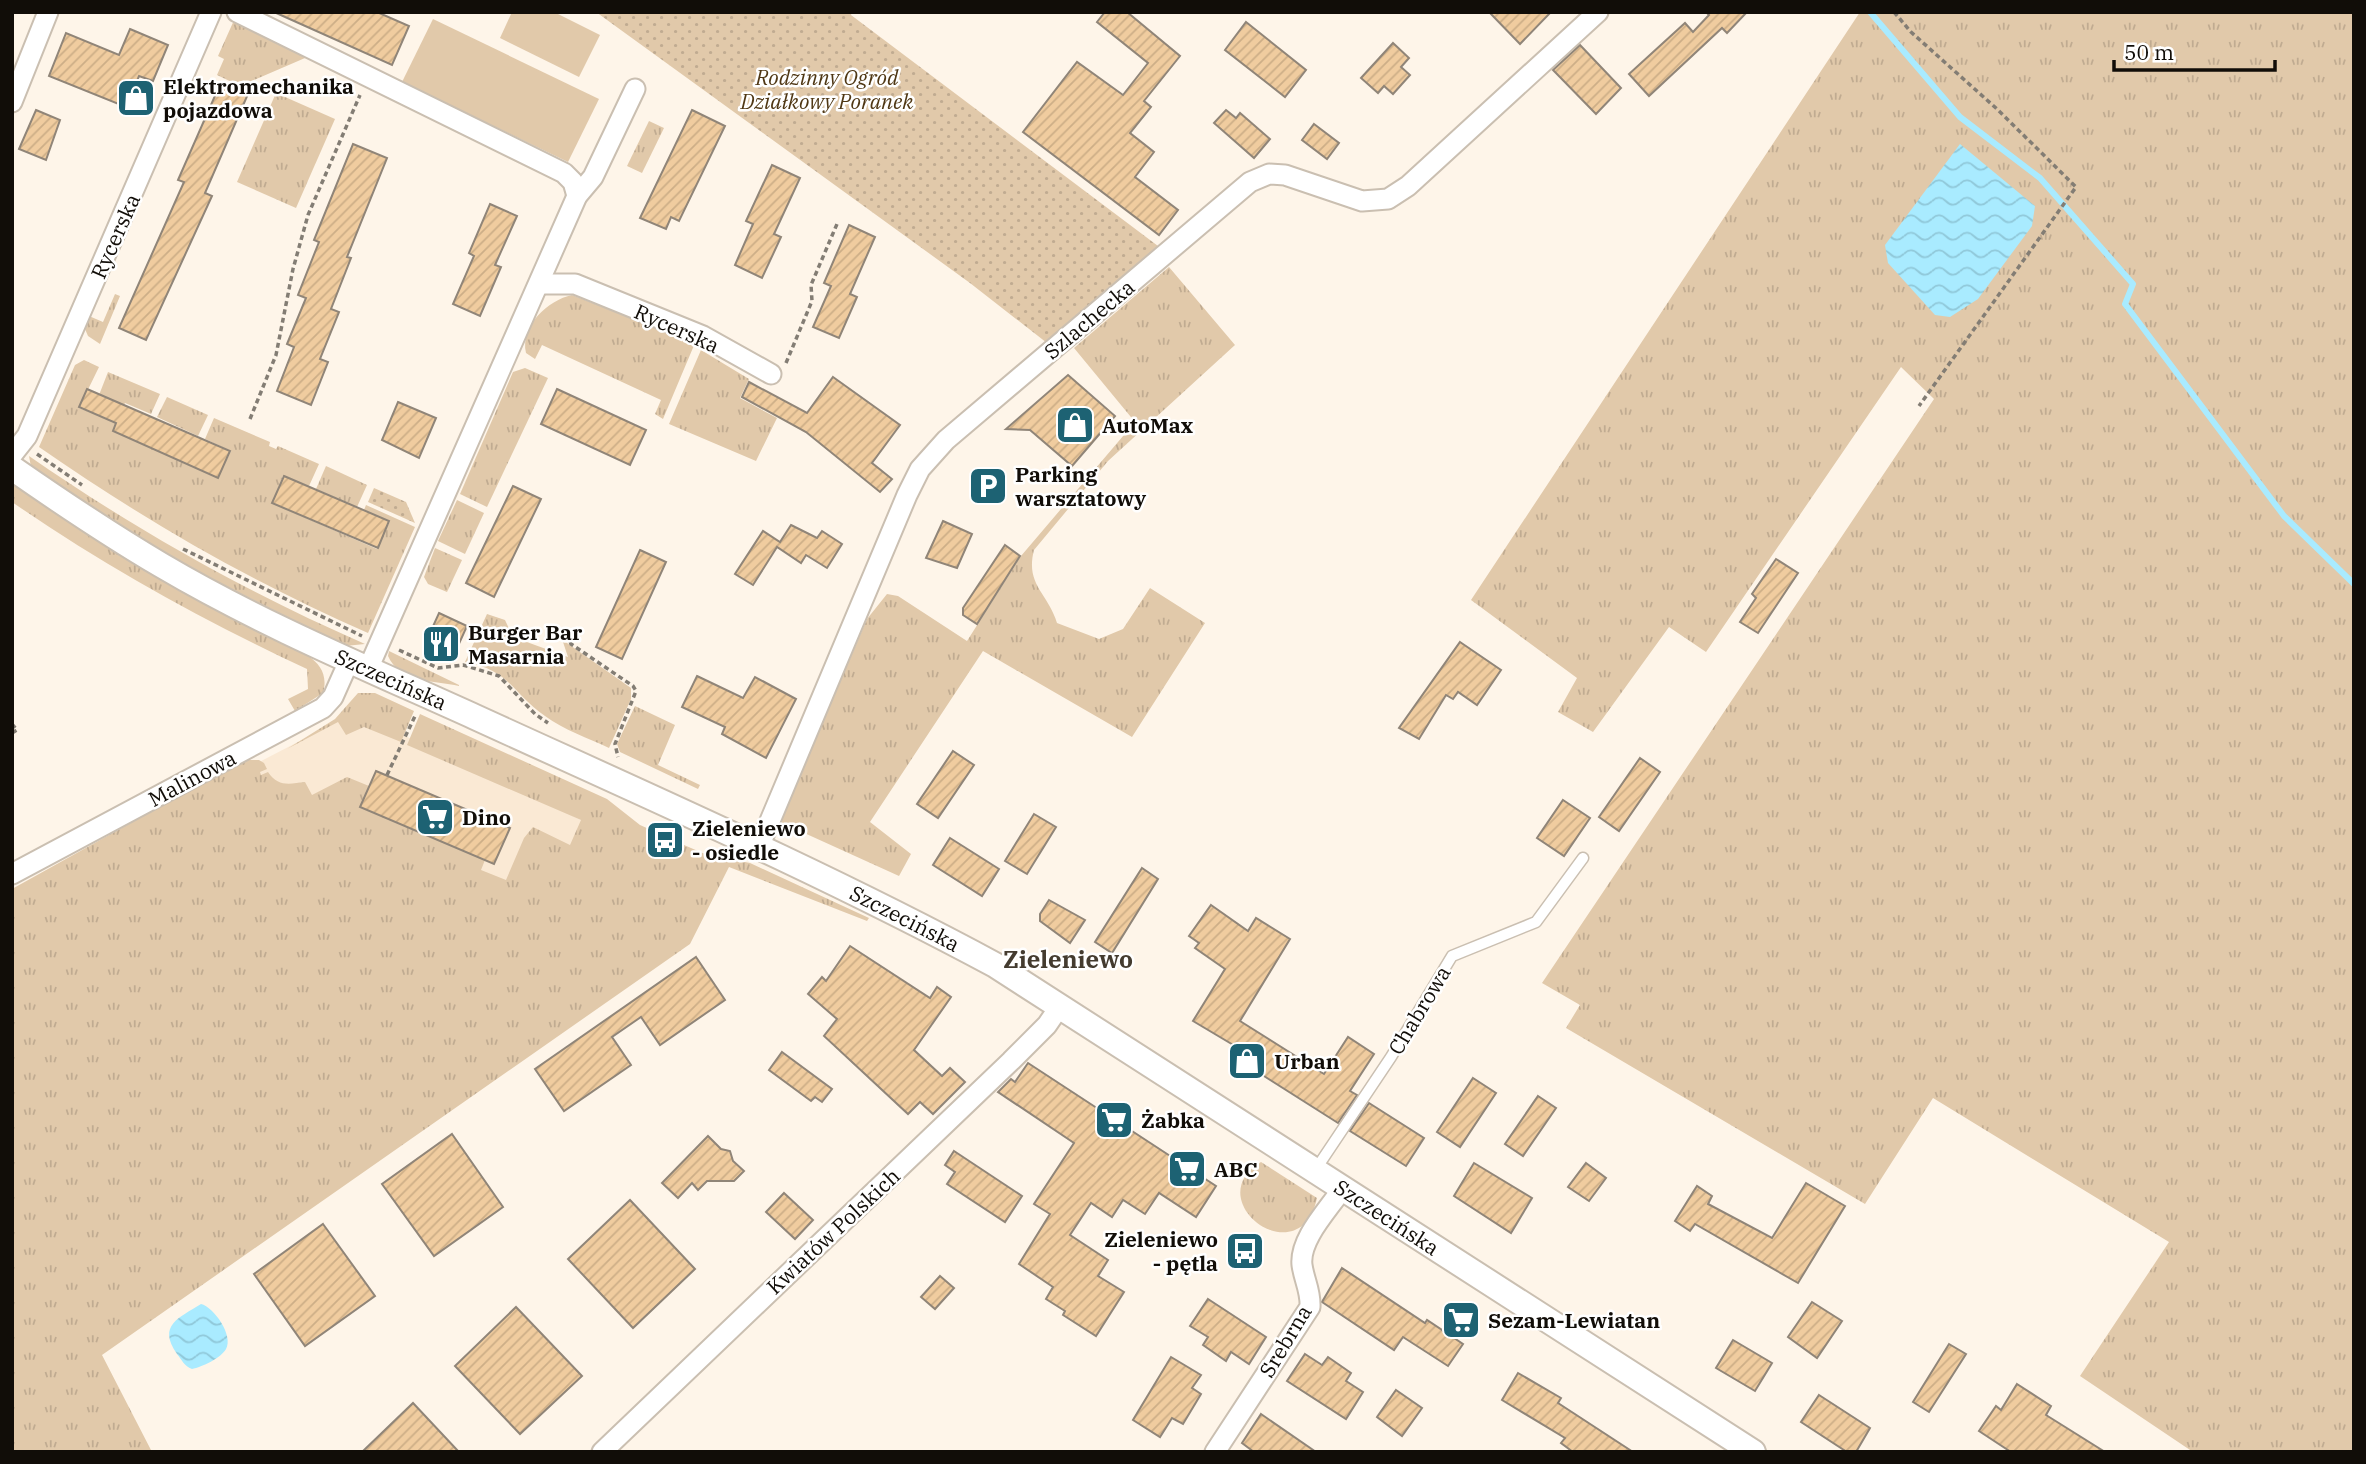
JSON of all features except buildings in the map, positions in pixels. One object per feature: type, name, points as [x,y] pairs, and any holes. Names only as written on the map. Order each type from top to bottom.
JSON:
[{"type":"street","points":[[12,103],[48,12]]},
{"type":"street","name":"Rycerska","points":[[12,456],[27,436],[211,12]]},
{"type":"street","points":[[237,12],[564,173],[573,182],[577,196]]},
{"type":"street","name":"Szlachecka","points":[[760,847],[907,495],[920,469],[946,440],[1250,183],[1269,174],[1285,176],[1362,201],[1388,199],[1408,186],[1598,12]]},
{"type":"street","points":[[359,665],[539,284],[577,196],[593,177],[635,89]]},
{"type":"street","name":"Rycerska","points":[[539,284],[575,284],[703,336],[771,374]]},
{"type":"street","name":"Szczecińska","points":[[12,468],[93,524],[163,566],[359,665],[760,847],[892,910],[995,965],[1746,1450]]},
{"type":"street","name":"Malinowa","points":[[12,874],[323,708],[359,665]]},
{"type":"street","name":"Kwiatów Polskich","points":[[602,1452],[1011,1061],[1047,1025],[1060,1006]]},
{"type":"street","name":"Srebrna","points":[[1215,1452],[1310,1307],[1311,1292],[1302,1265],[1303,1248],[1342,1189]]},
{"type":"lane","name":"Chabrowa","points":[[1315,1171],[1391,1057],[1452,956],[1536,922],[1583,858]]},
{"type":"path","points":[[1894,12],[1911,32],[1997,109],[2076,187],[1919,406]]},
{"type":"path","points":[[250,419],[274,362],[308,215],[368,78]]},
{"type":"path","points":[[771,374],[781,371],[790,358],[812,301],[811,285],[837,224]]},
{"type":"path","points":[[32,450],[86,488]]},
{"type":"path","points":[[176,545],[369,639]]},
{"type":"path","points":[[567,634],[571,644],[633,686],[636,691],[615,744],[619,759]]},
{"type":"path","points":[[391,646],[438,668],[463,665],[499,676],[535,715]]},
{"type":"path","points":[[387,775],[419,709]]},
{"type":"path","points":[[12,724],[18,730],[12,733]]},
{"type":"shaded area","points":[[342,719],[370,719],[583,821],[549,901],[242,771]]},
{"type":"green space","points":[[512,12],[554,12],[600,35],[579,77],[500,38]]},
{"type":"green space","name":"Rodzinny Ogród Działkowy Poranek","points":[[596,12],[852,12],[851,15],[1158,246],[1047,343],[970,283]]},
{"type":"green space","points":[[1860,12],[2354,12],[2354,1452],[2193,1452],[2080,1376],[2169,1242],[1933,1098],[1865,1204],[1566,1028],[1580,1005],[1542,983],[1934,399],[1901,367],[1706,652],[1669,627],[1593,732],[1558,712],[1577,678],[1471,600]]},
{"type":"green space","points":[[235,18],[312,55],[240,86],[217,75],[224,59],[218,56]]},
{"type":"green space","points":[[433,19],[599,99],[568,162],[402,82]]},
{"type":"green space","points":[[276,93],[335,119],[296,208],[237,182]]},
{"type":"green space","points":[[649,121],[664,128],[642,173],[627,166]]},
{"type":"green space","points":[[1169,267],[1235,345],[1108,461],[1034,550],[1032,562],[1035,581],[1057,623],[1099,639],[1123,629],[1150,588],[1205,623],[1132,737],[983,651],[870,822],[911,854],[899,876],[780,822],[867,619],[887,594],[898,596],[967,641],[1021,556],[1135,422],[1074,348]]},
{"type":"green space","points":[[115,294],[120,296],[100,344],[88,336],[85,329],[89,316],[103,322]]},
{"type":"green space","points":[[572,295],[695,343],[663,419],[655,414],[661,400],[542,345],[535,359],[526,353],[527,333],[538,316],[554,302]]},
{"type":"green space","points":[[701,350],[749,379],[740,398],[777,418],[756,461],[669,424]]},
{"type":"green space","points":[[84,360],[99,367],[79,408],[92,413],[108,372],[160,394],[151,414],[125,403],[113,431],[218,478],[231,451],[205,439],[214,418],[270,442],[269,446],[276,449],[278,446],[319,464],[309,486],[283,476],[272,503],[377,549],[390,521],[364,510],[366,505],[415,527],[368,633],[282,593],[199,548],[118,500],[39,447],[75,365]]},
{"type":"green space","points":[[525,368],[548,378],[487,507],[460,494],[513,372]]},
{"type":"green space","points":[[167,397],[208,415],[198,436],[157,417]]},
{"type":"green space","points":[[29,456],[192,558],[277,603],[365,644],[345,646],[168,557],[31,467]]},
{"type":"green space","points":[[326,466],[367,485],[357,507],[316,489]]},
{"type":"green space","points":[[12,481],[277,641],[304,653],[323,673],[323,693],[295,711],[288,699],[308,689],[307,669],[193,612],[83,549],[12,502]]},
{"type":"green space","points":[[374,488],[406,502],[415,523],[368,502]]},
{"type":"green space","points":[[457,500],[484,513],[465,554],[438,541]]},
{"type":"green space","points":[[435,548],[462,560],[447,592],[428,584],[424,577]]},
{"type":"green space","points":[[487,614],[505,620],[513,637],[568,657],[563,642],[567,643],[631,688],[631,699],[609,748],[552,721],[510,683],[492,671],[465,662]]},
{"type":"green space","points":[[389,651],[459,686],[409,676],[393,665],[388,656]]},
{"type":"green space","points":[[358,693],[375,693],[414,711],[401,742],[364,727],[346,735],[338,722],[287,749],[335,719]]},
{"type":"green space","points":[[635,706],[675,725],[658,765],[700,785],[698,789],[620,752],[617,744]]},
{"type":"green space","points":[[420,714],[607,799],[640,825],[658,833],[656,838],[668,844],[670,839],[705,854],[750,863],[869,918],[867,921],[729,867],[690,944],[102,1355],[152,1452],[12,1452],[12,889],[246,760],[259,760],[264,763],[267,769],[260,772],[261,775],[268,772],[276,780],[289,784],[305,782],[312,795],[347,777],[369,786],[360,807],[485,860],[481,870],[506,880],[524,838],[533,827],[570,845],[581,820],[407,745]]},
{"type":"green space","points":[[1261,1162],[1317,1198],[1307,1221],[1292,1231],[1275,1231],[1259,1224],[1246,1211],[1240,1195],[1244,1178]]},
{"type":"water","points":[[1960,144],[2035,206],[2032,226],[1978,299],[1950,317],[1935,315],[1888,263],[1885,245]]},
{"type":"water","points":[[201,1304],[212,1310],[221,1323],[228,1343],[224,1352],[216,1359],[192,1369],[183,1363],[169,1336],[173,1323],[178,1318]]},
{"type":"waterway","points":[[1870,12],[1960,117],[2040,178],[2133,284],[2125,304],[2284,516],[2354,584]]},
{"type":"place","name":"Elektromechanika pojazdowa","points":[[136,98]]},
{"type":"place","name":"AutoMax","points":[[1075,425]]},
{"type":"place","name":"Parking warsztatowy","points":[[988,486]]},
{"type":"place","name":"Burger Bar Masarnia","points":[[441,644]]},
{"type":"place","name":"Dino","points":[[435,817]]},
{"type":"place","name":"Zieleniewo - osiedle","points":[[665,840]]},
{"type":"place","name":"Urban","points":[[1247,1061]]},
{"type":"place","name":"Żabka","points":[[1114,1120]]},
{"type":"place","name":"ABC","points":[[1187,1169]]},
{"type":"place","name":"Zieleniewo - pętla","points":[[1245,1251]]},
{"type":"place","name":"Sezam-Lewiatan","points":[[1461,1320]]},
{"type":"district","name":"Zieleniewo","points":[[1068,959]]}]
